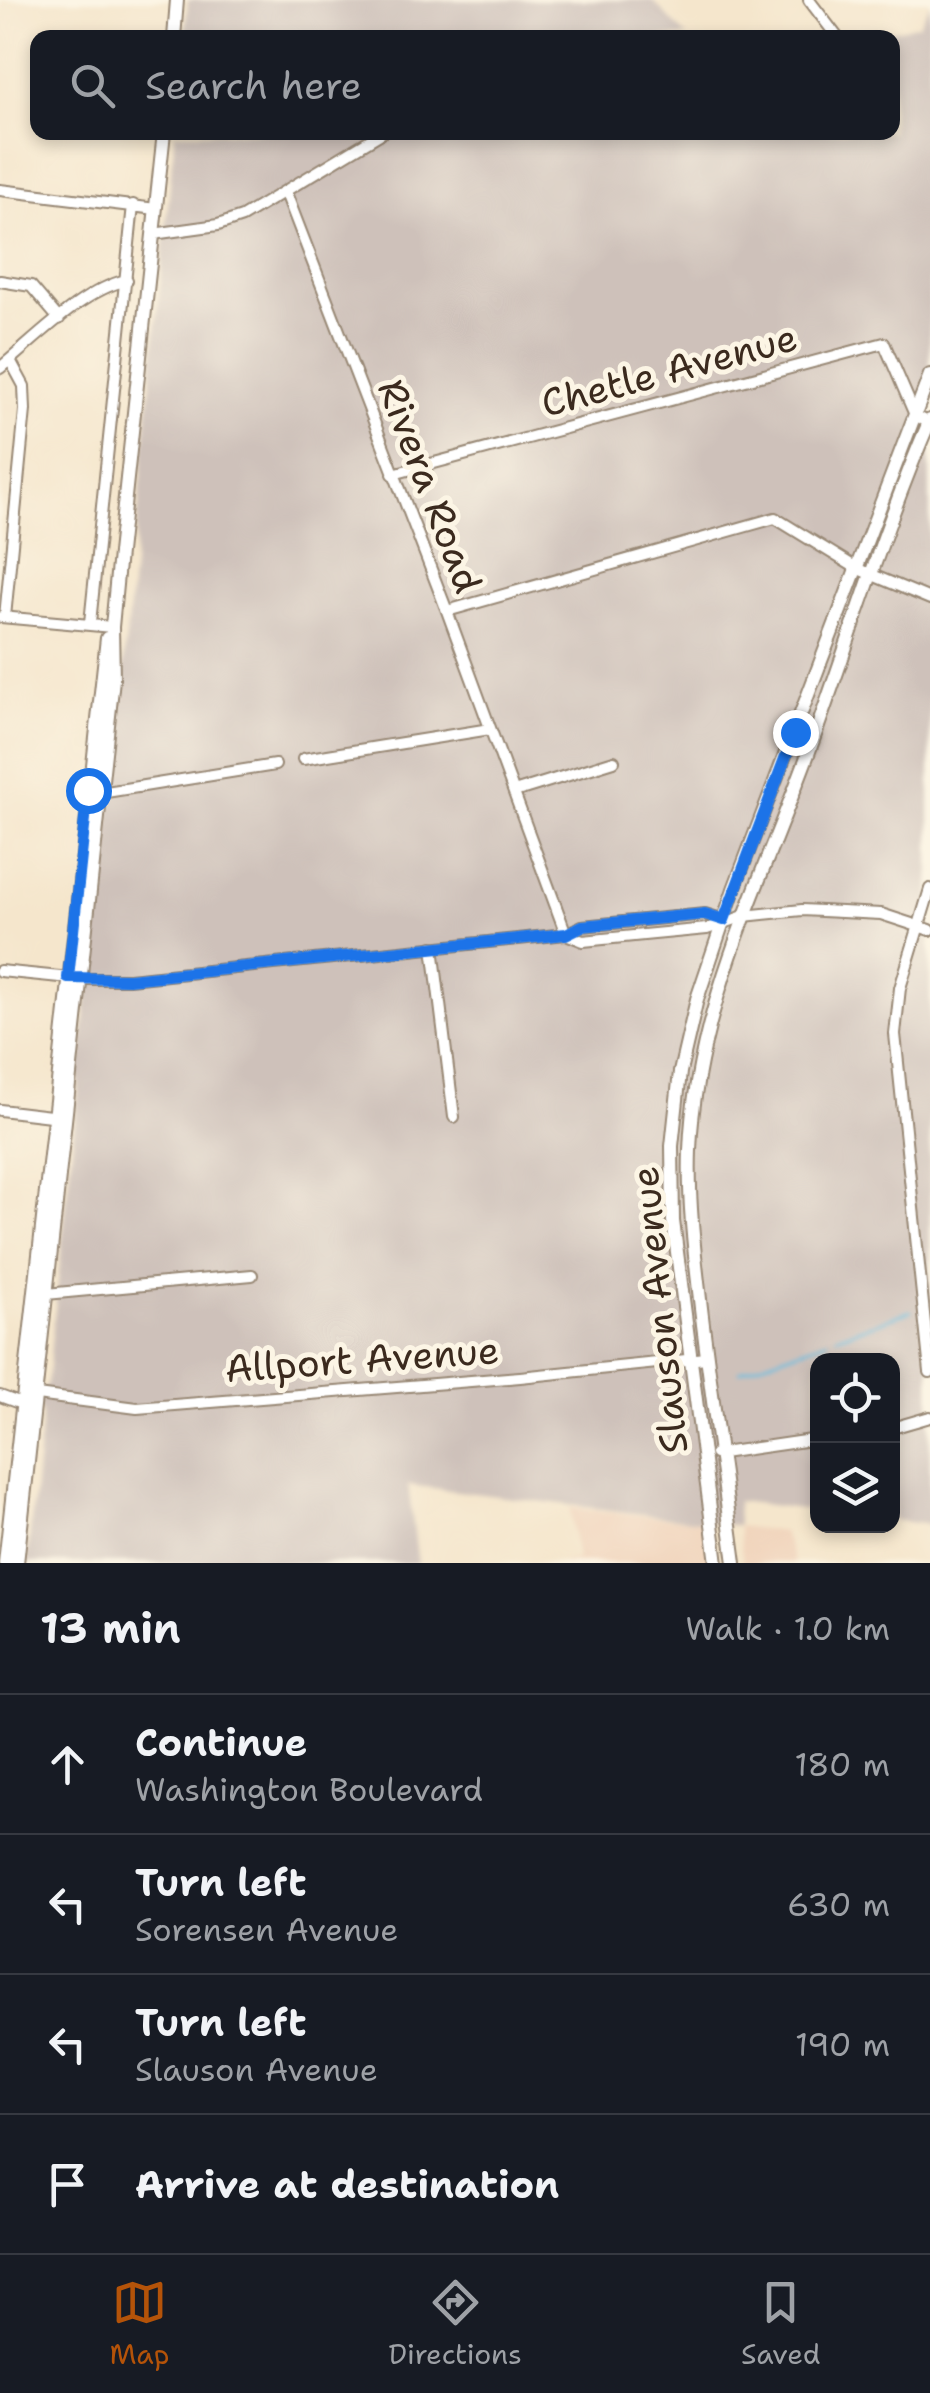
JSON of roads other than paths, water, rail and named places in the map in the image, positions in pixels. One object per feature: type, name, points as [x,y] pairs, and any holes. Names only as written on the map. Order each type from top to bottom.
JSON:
[{"type":"main road","points":[[175,30],[178,0]]},
{"type":"main road","points":[[74,978],[113,679],[112,627],[163,140]]},
{"type":"main road","name":"Slauson Avenue","points":[[718,1563],[704,1456],[691,1221],[690,1148],[698,1076],[744,916],[798,781],[930,375]]},
{"type":"main road","name":"Slauson Avenue","points":[[734,1563],[720,1454],[673,1221],[672,1146],[680,1072],[690,1022],[724,920],[929,422]]},
{"type":"main road","points":[[29,1400],[74,978],[104,646],[112,627]]},
{"type":"main road","points":[[744,916],[745,884],[759,839],[757,834]]},
{"type":"main road","points":[[712,1018],[710,1006],[728,950],[724,920]]},
{"type":"main road","points":[[5,1563],[13,1486],[46,1294],[59,1117]]},
{"type":"main road","points":[[13,1486],[18,1563]]},
{"type":"street","points":[[809,0],[832,30]]},
{"type":"street","points":[[153,234],[218,225],[242,217],[371,140]]},
{"type":"street","points":[[0,190],[156,209]]},
{"type":"street","name":"Rivera Road","points":[[286,192],[566,934]]},
{"type":"street","points":[[90,623],[133,205]]},
{"type":"street","points":[[112,627],[3,617],[25,410],[24,386],[5,364],[59,318],[113,283],[127,280]]},
{"type":"street","points":[[0,281],[31,286],[59,318]]},
{"type":"street","name":"Chetle Avenue","points":[[393,474],[884,344],[915,415]]},
{"type":"street","points":[[915,415],[929,422]]},
{"type":"street","points":[[447,612],[775,518],[865,572],[930,599]]},
{"type":"street","points":[[302,758],[490,729]]},
{"type":"street","points":[[514,792],[614,761]]},
{"type":"street","points":[[100,792],[275,766]]},
{"type":"street","points":[[930,889],[925,927],[900,988],[895,1034],[930,1372]]},
{"type":"street","points":[[0,971],[129,979],[566,934],[583,941],[707,929],[744,916],[838,910],[881,914],[925,927]]},
{"type":"street","points":[[434,947],[454,1117]]},
{"type":"street","points":[[0,1110],[59,1117]]},
{"type":"street","points":[[46,1294],[252,1274]]},
{"type":"street","name":"Allport Avenue","points":[[0,1396],[136,1408],[699,1358]]},
{"type":"street","points":[[900,1425],[930,1416]]},
{"type":"street","points":[[704,1456],[810,1441]]},
{"type":"waterway","points":[[836,1337],[911,1311]]},
{"type":"waterway","points":[[740,1371],[828,1340]]}]
